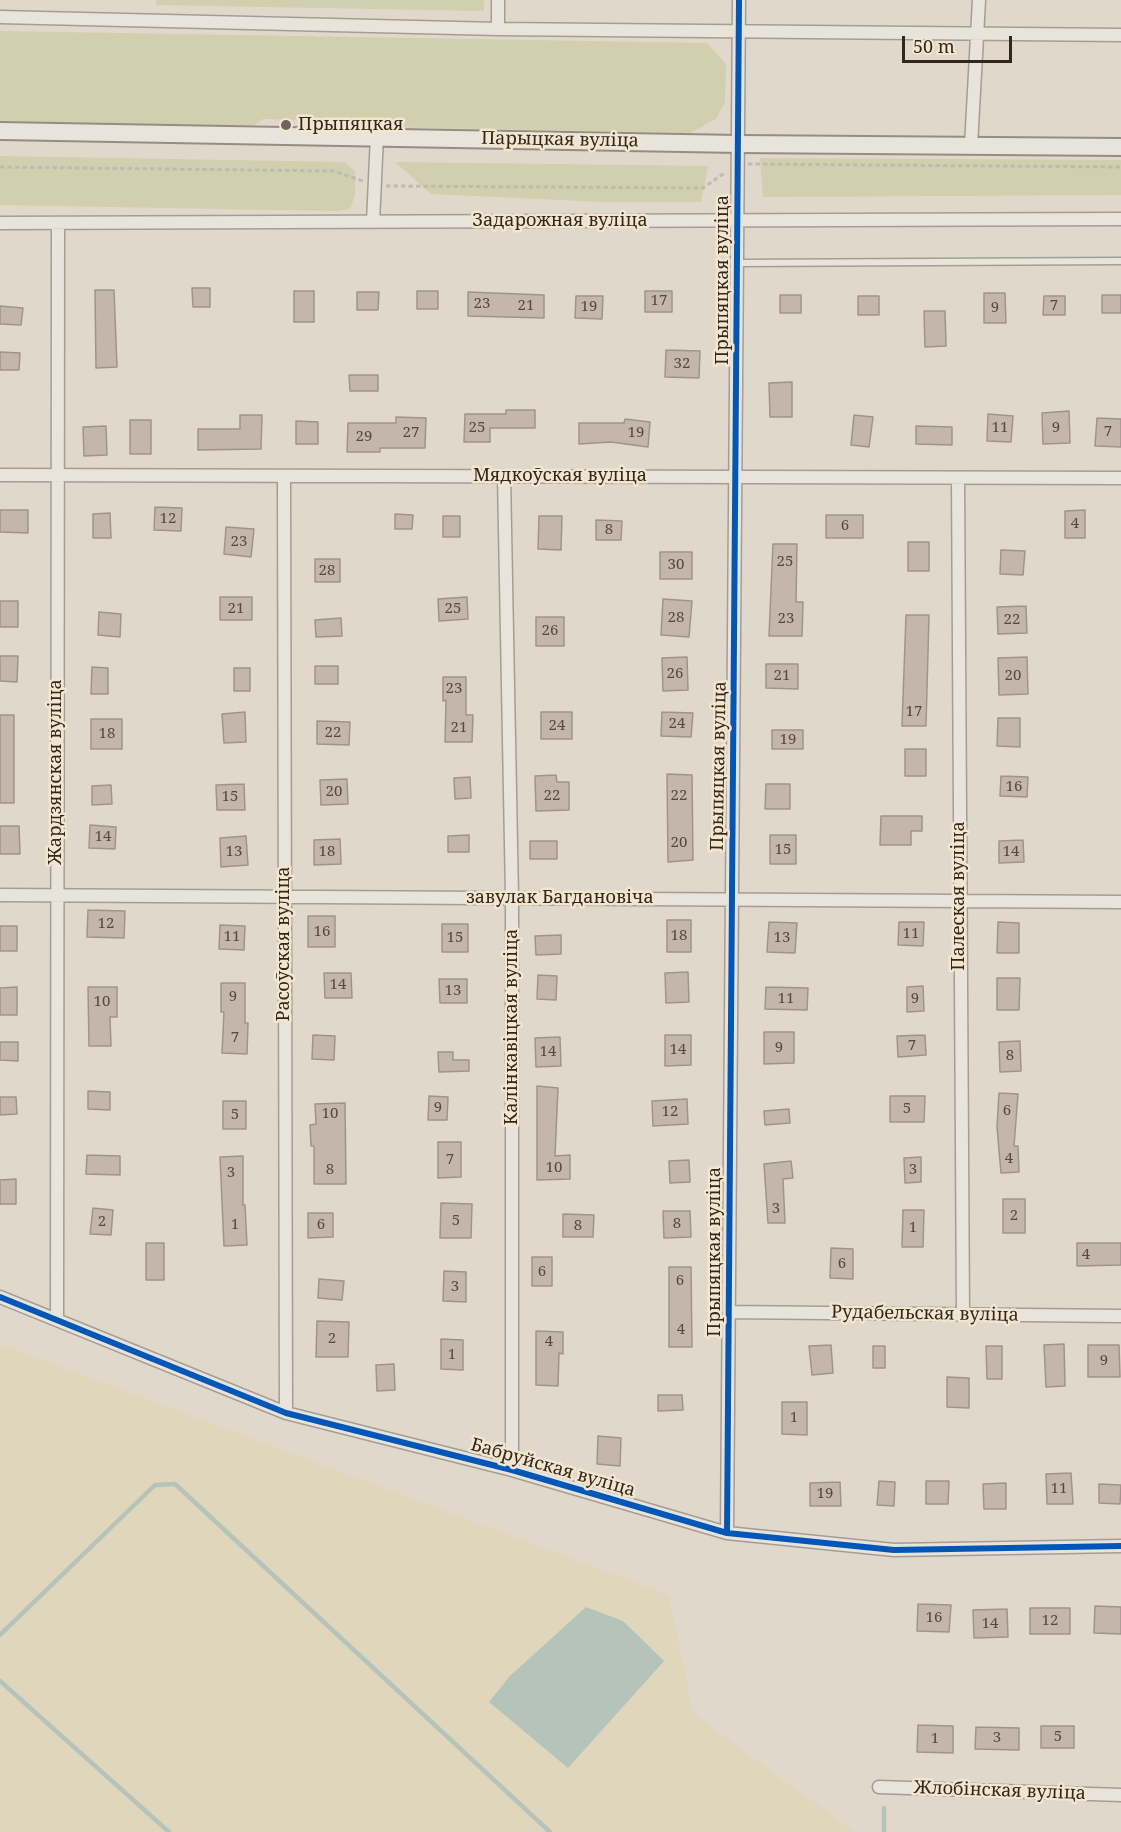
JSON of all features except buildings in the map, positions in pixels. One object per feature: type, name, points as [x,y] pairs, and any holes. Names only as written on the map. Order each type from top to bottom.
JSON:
[{"type":"main road","name":"Парыцкая вуліца","points":[[0,131],[739,144],[1121,147]]},
{"type":"street","points":[[498,0],[498,29]]},
{"type":"street","name":"Прыпяцкая вуліца","points":[[727,1533],[739,164],[738,0]]},
{"type":"street","points":[[971,146],[979,0]]},
{"type":"street","points":[[0,17],[498,29],[1121,35]]},
{"type":"street","points":[[373,222],[376,136]]},
{"type":"street","name":"Задарожная вуліца","points":[[0,223],[1121,219]]},
{"type":"street","name":"Жардзянская вуліца","points":[[57,1320],[58,224]]},
{"type":"street","name":"Мядкоўская вуліца","points":[[0,475],[1121,478]]},
{"type":"street","name":"Расоўская вуліца","points":[[284,476],[286,1413]]},
{"type":"street","name":"Калінкавіцкая вуліца","points":[[504,476],[512,897],[512,1470]]},
{"type":"street","name":"Палеская вуліца","points":[[958,478],[963,1314]]},
{"type":"street","name":"завулак Багдановіча","points":[[0,895],[1121,902]]},
{"type":"street","name":"Бабруйская вуліца","points":[[0,1297],[286,1413],[512,1470],[727,1533],[894,1550],[1121,1546]]},
{"type":"street","name":"Рудабельская вуліца","points":[[729,1312],[1121,1316]]},
{"type":"street","name":"Жлобінская вуліца","points":[[879,1787],[1121,1795]]},
{"type":"lane","points":[[738,263],[1121,261]]},
{"type":"path","points":[[0,167],[333,171],[375,186],[703,188],[739,164],[1121,167]]},
{"type":"shaded area","points":[[156,0],[484,0],[484,11],[156,5]]},
{"type":"shaded area","points":[[0,31],[707,43],[726,64],[725,102],[716,119],[690,133],[322,126],[311,120],[263,119],[253,126],[0,122]]},
{"type":"shaded area","points":[[0,156],[344,162],[355,171],[355,195],[350,209],[337,211],[0,205]]},
{"type":"shaded area","points":[[760,158],[1121,160],[1121,195],[763,197]]},
{"type":"shaded area","points":[[395,162],[708,166],[701,202],[603,202],[431,194]]},
{"type":"shaded area","points":[[0,1344],[669,1595],[693,1713],[854,1832],[0,1832]]},
{"type":"shaded area","points":[[586,1607],[623,1621],[664,1661],[568,1768],[489,1702],[510,1676]]},
{"type":"waterway","points":[[0,1635],[155,1485],[175,1484],[550,1832]]},
{"type":"waterway","points":[[0,1681],[169,1832]]},
{"type":"waterway","points":[[884,1808],[884,1832]]},
{"type":"cycle path","points":[[727,1533],[739,0]]},
{"type":"cycle path","points":[[0,1297],[286,1413],[512,1470],[727,1533],[894,1550],[1121,1546]]},
{"type":"place","name":"Прыпяцкая","points":[[286,125]]}]
